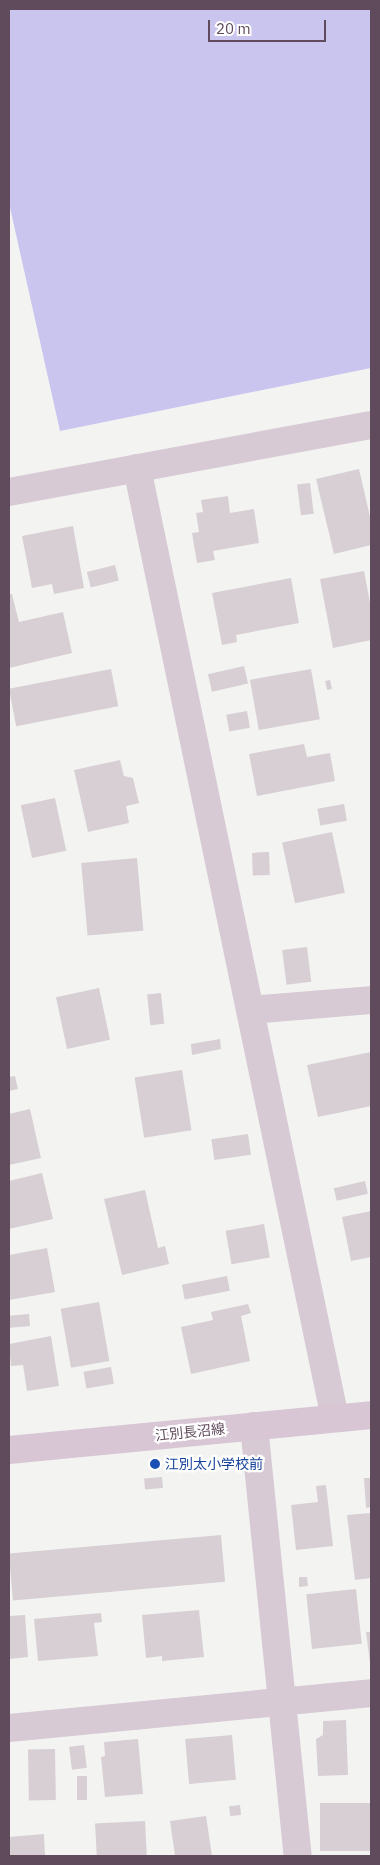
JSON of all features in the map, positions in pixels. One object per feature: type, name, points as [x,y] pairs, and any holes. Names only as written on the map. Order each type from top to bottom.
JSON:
[{"type":"main road","name":"江別長沼線","points":[[9,1450],[371,1415]]},
{"type":"street","points":[[9,492],[371,425]]},
{"type":"street","points":[[137,468],[335,1418]]},
{"type":"street","points":[[250,1010],[371,1000]]},
{"type":"street","points":[[254,1426],[298,1856]]},
{"type":"street","points":[[9,1728],[371,1693]]},
{"type":"shaded area","points":[[9,9],[371,9],[371,368],[60,431],[9,203]]},
{"type":"building","points":[[359,469],[371,521],[371,545],[334,554],[316,479]]},
{"type":"building","points":[[310,483],[314,514],[301,515],[297,485]]},
{"type":"building","points":[[228,496],[230,513],[254,509],[259,543],[213,551],[215,560],[197,563],[192,533],[199,532],[196,513],[203,512],[201,500]]},
{"type":"building","points":[[73,526],[84,588],[54,594],[52,584],[32,588],[22,536]]},
{"type":"building","points":[[115,565],[119,581],[91,588],[87,572]]},
{"type":"building","points":[[364,571],[371,608],[371,640],[333,648],[320,579]]},
{"type":"building","points":[[291,578],[299,623],[236,635],[237,642],[222,645],[212,593]]},
{"type":"building","points":[[9,594],[12,594],[19,622],[63,612],[72,653],[9,668]]},
{"type":"building","points":[[244,666],[248,684],[212,692],[208,674]]},
{"type":"building","points":[[111,669],[118,706],[16,726],[9,689]]},
{"type":"building","points":[[311,669],[320,719],[259,730],[250,680]]},
{"type":"building","points":[[330,680],[332,689],[327,690],[325,681]]},
{"type":"building","points":[[247,711],[250,728],[229,731],[226,715]]},
{"type":"building","points":[[304,744],[307,757],[330,753],[335,781],[257,796],[249,754]]},
{"type":"building","points":[[120,760],[124,776],[133,778],[139,803],[126,806],[129,823],[88,832],[74,770]]},
{"type":"building","points":[[55,798],[66,851],[32,858],[21,805]]},
{"type":"building","points":[[344,804],[347,821],[320,825],[317,809]]},
{"type":"building","points":[[332,832],[345,893],[295,903],[282,843]]},
{"type":"building","points":[[269,852],[270,875],[253,876],[252,853]]},
{"type":"building","points":[[137,858],[143,931],[88,936],[81,863]]},
{"type":"building","points":[[307,947],[311,982],[286,985],[282,950]]},
{"type":"building","points":[[99,988],[110,1040],[67,1049],[56,997]]},
{"type":"building","points":[[161,993],[164,1024],[150,1025],[147,994]]},
{"type":"building","points":[[220,1039],[221,1049],[192,1055],[191,1044]]},
{"type":"building","points":[[371,1052],[371,1106],[318,1117],[307,1065]]},
{"type":"building","points":[[182,1070],[192,1130],[144,1138],[135,1078]]},
{"type":"building","points":[[15,1076],[18,1089],[9,1091],[9,1077]]},
{"type":"building","points":[[30,1109],[41,1158],[9,1165],[9,1114]]},
{"type":"building","points":[[248,1134],[251,1155],[214,1160],[211,1139]]},
{"type":"building","points":[[42,1173],[53,1219],[9,1229],[9,1181]]},
{"type":"building","points":[[365,1181],[368,1194],[337,1201],[334,1188]]},
{"type":"building","points":[[145,1190],[158,1248],[165,1246],[169,1264],[122,1275],[104,1199]]},
{"type":"building","points":[[371,1211],[371,1257],[351,1261],[342,1217]]},
{"type":"building","points":[[264,1224],[270,1257],[231,1264],[226,1231]]},
{"type":"building","points":[[47,1248],[55,1292],[9,1300],[9,1255]]},
{"type":"building","points":[[227,1276],[230,1291],[185,1300],[182,1285]]},
{"type":"building","points":[[99,1302],[109,1361],[71,1368],[61,1309]]},
{"type":"building","points":[[248,1304],[251,1313],[241,1316],[250,1361],[191,1374],[181,1327],[213,1320],[211,1312]]},
{"type":"building","points":[[29,1314],[30,1326],[10,1328],[9,1316]]},
{"type":"building","points":[[51,1336],[59,1386],[27,1391],[23,1365],[11,1366],[9,1344]]},
{"type":"building","points":[[111,1367],[114,1384],[86,1389],[83,1372]]},
{"type":"building","points":[[162,1477],[163,1488],[145,1490],[144,1479]]},
{"type":"building","points":[[364,1478],[371,1478],[371,1507],[366,1508]]},
{"type":"building","points":[[326,1485],[333,1546],[296,1550],[291,1505],[318,1502],[316,1486]]},
{"type":"building","points":[[371,1513],[371,1578],[355,1580],[347,1515]]},
{"type":"building","points":[[221,1535],[225,1582],[13,1600],[9,1554]]},
{"type":"building","points":[[299,1577],[307,1577],[308,1586],[299,1587]]},
{"type":"building","points":[[356,1589],[362,1644],[312,1649],[306,1594]]},
{"type":"building","points":[[199,1610],[204,1657],[162,1661],[162,1656],[146,1658],[142,1615]]},
{"type":"building","points":[[101,1613],[102,1622],[94,1623],[98,1656],[38,1661],[34,1619]]},
{"type":"building","points":[[25,1615],[28,1657],[9,1659],[9,1616]]},
{"type":"building","points":[[366,1632],[371,1632],[370,1663]]},
{"type":"building","points":[[346,1720],[348,1775],[318,1776],[316,1739],[323,1735],[323,1721]]},
{"type":"building","points":[[232,1735],[236,1780],[189,1784],[185,1739]]},
{"type":"building","points":[[138,1739],[143,1794],[105,1797],[101,1757],[105,1756],[104,1742]]},
{"type":"building","points":[[84,1745],[87,1768],[72,1770],[69,1747]]},
{"type":"building","points":[[28,1749],[55,1749],[56,1800],[29,1800]]},
{"type":"building","points":[[77,1776],[87,1776],[87,1800],[77,1800]]},
{"type":"building","points":[[320,1803],[371,1803],[371,1851],[320,1851]]},
{"type":"building","points":[[240,1805],[241,1815],[230,1816],[229,1806]]},
{"type":"building","points":[[206,1816],[212,1856],[175,1856],[170,1821]]},
{"type":"building","points":[[145,1821],[147,1856],[97,1856],[95,1824]]},
{"type":"building","points":[[44,1834],[45,1856],[9,1856],[9,1837]]},
{"type":"place","name":"江別太小学校前","points":[[155,1464]]}]
